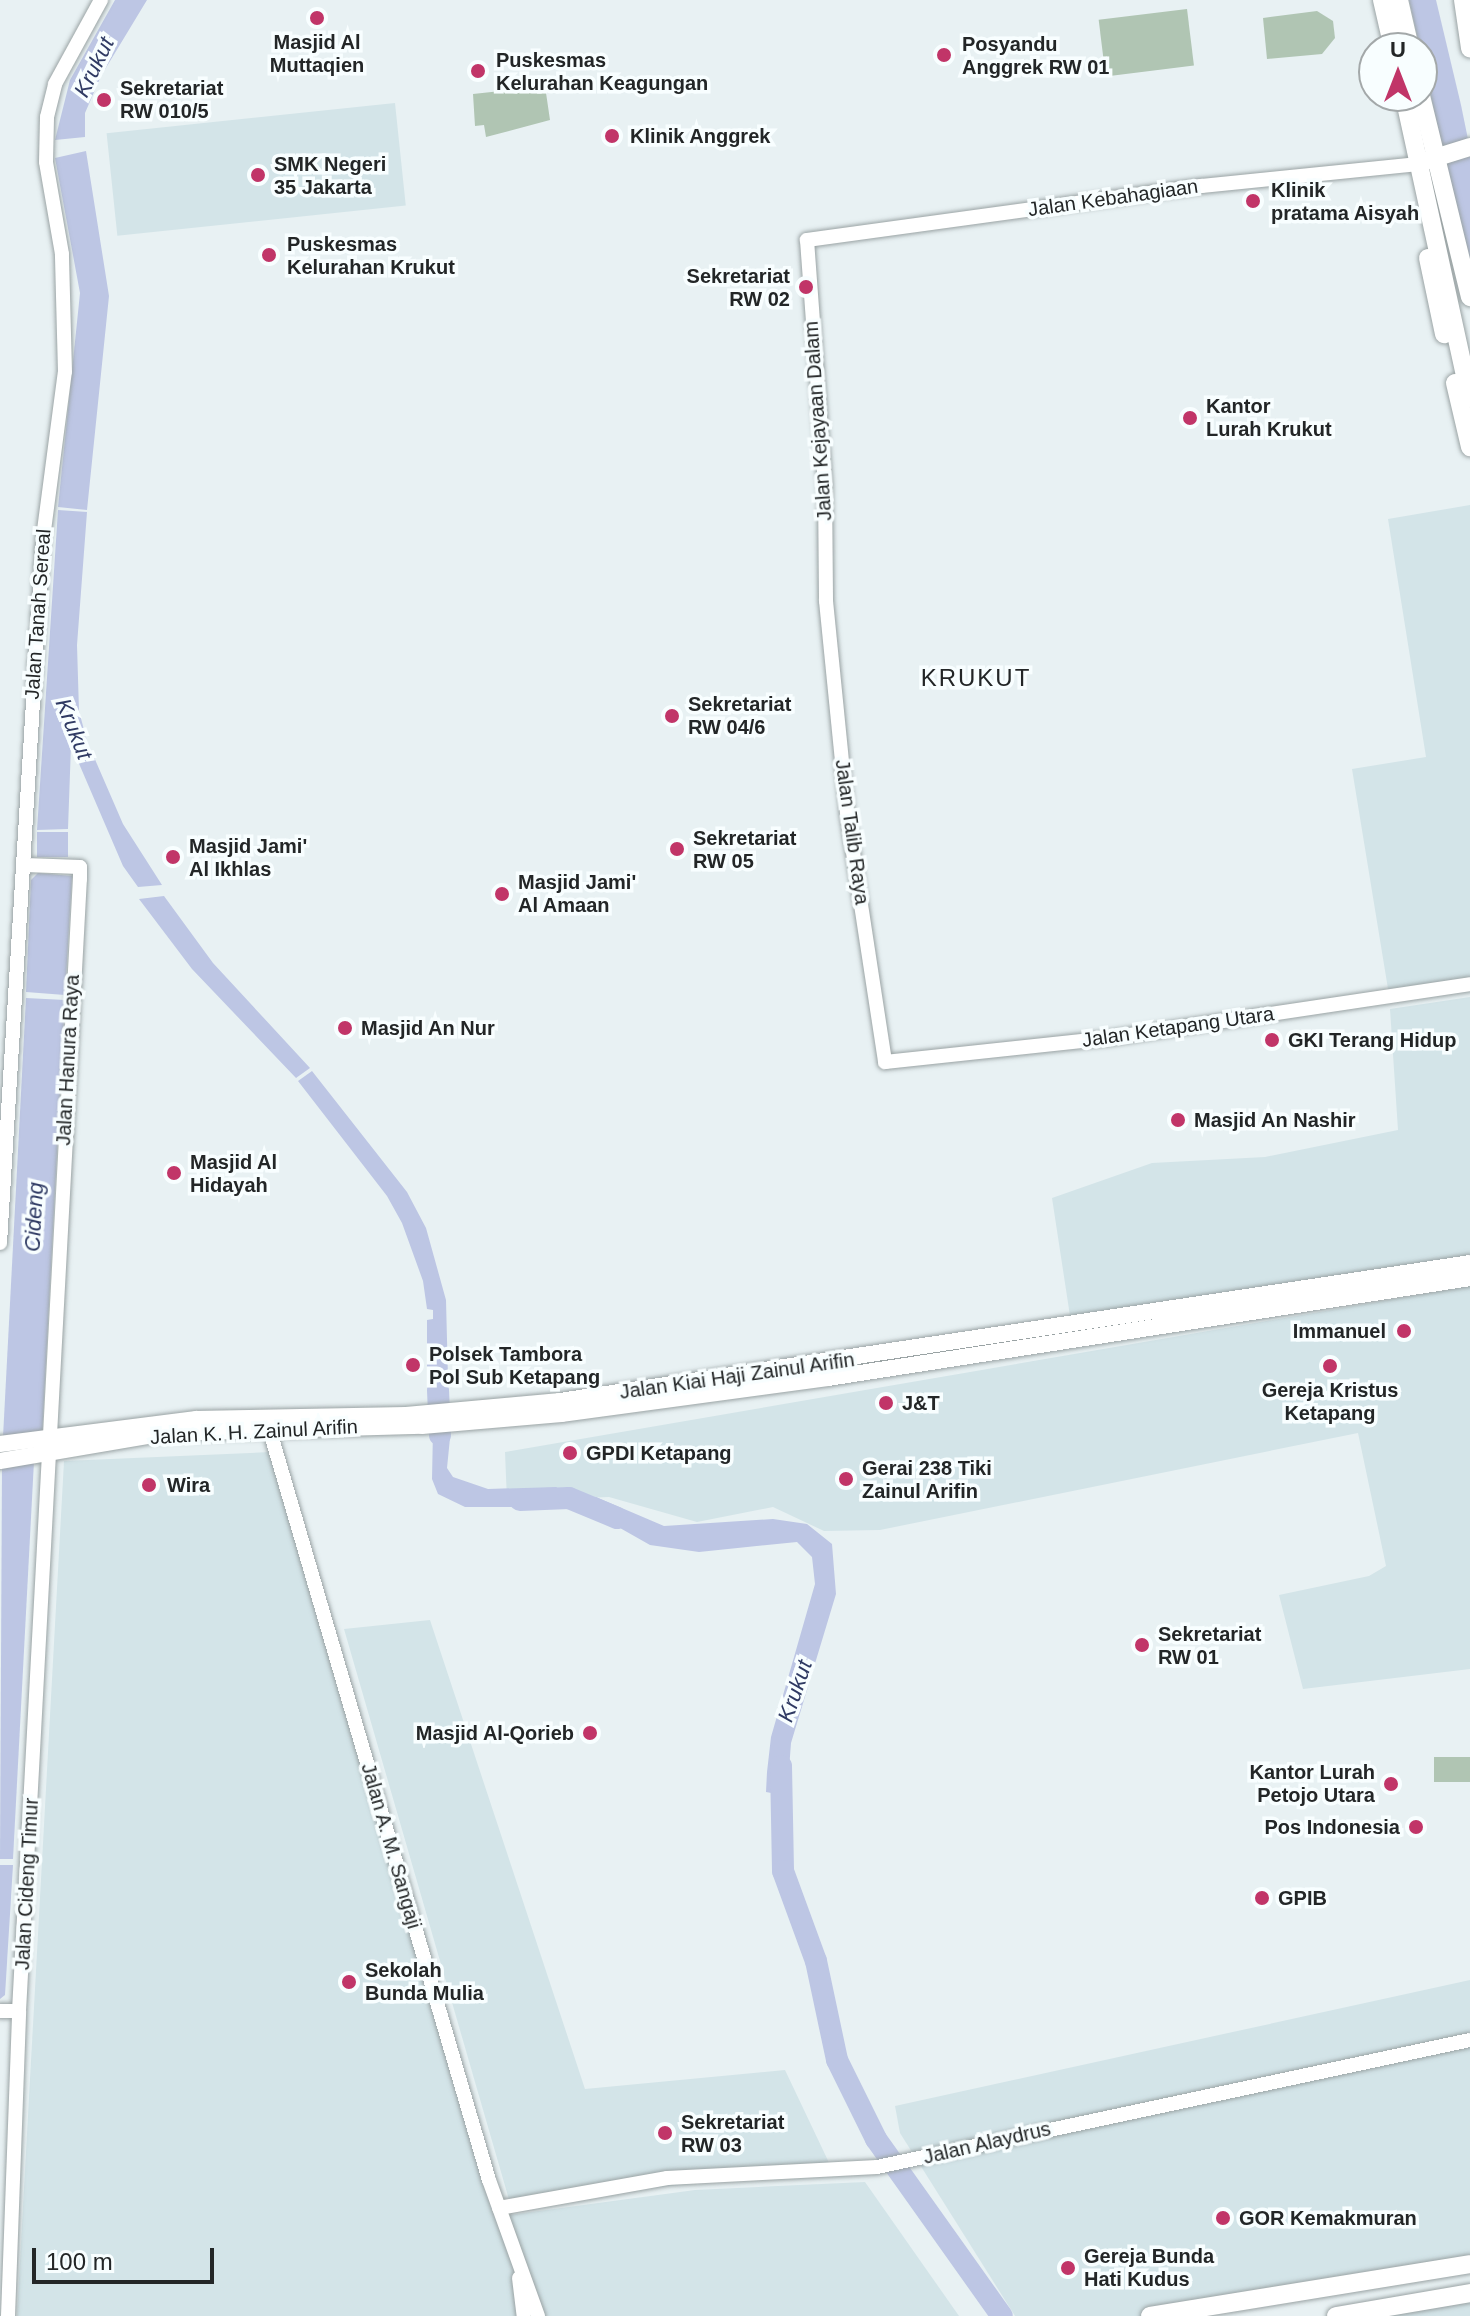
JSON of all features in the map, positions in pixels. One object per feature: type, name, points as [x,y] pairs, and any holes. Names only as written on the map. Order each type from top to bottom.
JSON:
[{"type":"main road","points":[[1382,0],[1389,32]]},
{"type":"main road","points":[[1399,0],[1406,32]]},
{"type":"main road","points":[[1463,0],[1470,48]]},
{"type":"main road","points":[[1410,112],[1430,162],[1470,296]]},
{"type":"main road","points":[[1423,112],[1447,286],[1470,398]]},
{"type":"main road","points":[[1430,162],[1470,147]]},
{"type":"main road","points":[[1430,162],[1418,207],[1470,447]]},
{"type":"main road","points":[[1447,286],[1470,322]]},
{"type":"main road","name":"Jalan Kiai Haji Zainul Arifin","points":[[1232,1308],[1470,1263]]},
{"type":"main road","name":"Jalan Kiai Haji Zainul Arifin","points":[[465,1416],[576,1412],[1232,1308],[1470,1278]]},
{"type":"main road","name":"Jalan K. H. Zainul Arifin","points":[[47,1453],[165,1433],[268,1423],[421,1420],[465,1416]]},
{"type":"main road","points":[[1,1452],[48,1435],[196,1419],[268,1423]]},
{"type":"main road","points":[[1,1452],[47,1453]]},
{"type":"main road","points":[[1150,2316],[1470,2264]]},
{"type":"main road","points":[[1336,2316],[1470,2293]]},
{"type":"street","name":"Jalan Tanah Sereal","points":[[0,1243],[28,865],[43,538],[65,372],[62,254],[46,162],[47,117],[55,84],[101,0]]},
{"type":"street","name":"Jalan Kebahagiaan","points":[[807,240],[1201,186],[1430,162]]},
{"type":"street","name":"Jalan Kejayaan Dalam","points":[[807,240],[825,485],[826,601]]},
{"type":"street","name":"Jalan Talib Raya","points":[[826,601],[847,813],[885,1062]]},
{"type":"street","name":"Jalan Hanura Raya","points":[[28,865],[74,866],[47,1453]]},
{"type":"street","name":"Jalan Ketapang Utara","points":[[885,1062],[1110,1038],[1470,984]]},
{"type":"street","name":"Jalan A. M. Sangaji","points":[[268,1423],[499,2208],[519,2273],[538,2316]]},
{"type":"street","name":"Jalan Cideng Timur","points":[[8,2316],[8,2011],[47,1453]]},
{"type":"street","name":"Jalan Alaydrus","points":[[499,2208],[667,2178],[877,2167],[1254,2083],[1470,2040]]},
{"type":"street","name":"Jalan A. M. Sangaji","points":[[519,2273],[524,2316]]},
{"type":"shaded area","name":"SMK Negeri 35 Jakarta","points":[[395,103],[406,205],[117,236],[107,133]]},
{"type":"shaded area","points":[[1470,505],[1470,983],[1389,995],[1352,769],[1426,757],[1388,519]]},
{"type":"shaded area","points":[[1470,997],[1470,1267],[1072,1329],[1052,1198],[1152,1163],[1265,1157],[1398,1130],[1390,1009]]},
{"type":"shaded area","points":[[1470,1286],[1470,1669],[1303,1689],[1279,1595],[1369,1576],[1386,1566],[1358,1433],[880,1530],[824,1531],[773,1507],[697,1522],[609,1497],[507,1501],[505,1452]]},
{"type":"shaded area","points":[[271,1452],[529,2316],[17,2316],[64,1461]]},
{"type":"shaded area","points":[[430,1620],[585,2089],[785,2070],[832,2169],[510,2203],[344,1629]]},
{"type":"shaded area","points":[[1470,1980],[1470,2264],[1165,2316],[1015,2316],[900,2133],[895,2106]]},
{"type":"shaded area","points":[[865,2182],[959,2316],[541,2316],[509,2215],[695,2190]]},
{"type":"shaded area","points":[[1470,2296],[1470,2316],[1350,2316]]},
{"type":"green space","points":[[1187,9],[1194,66],[1106,76],[1099,20]]},
{"type":"green space","points":[[1317,11],[1333,21],[1335,38],[1322,54],[1267,59],[1263,18]]},
{"type":"green space","points":[[545,86],[550,120],[486,137],[484,125],[475,126],[473,94]]},
{"type":"green space","points":[[1434,1757],[1470,1757],[1470,1782],[1434,1782]]},
{"type":"water","points":[[115,0],[147,0],[101,76],[85,113],[85,137],[55,140],[70,80]]},
{"type":"water","points":[[1409,0],[1436,0],[1470,149],[1470,269],[1434,112],[1438,112],[1438,32],[1416,32]]},
{"type":"water","points":[[86,151],[109,296],[87,510],[58,507],[80,293],[55,158]]},
{"type":"water","points":[[58,510],[87,512],[77,645],[79,711],[87,741],[123,824],[162,885],[138,887],[123,866],[71,745],[68,829],[37,830]]},
{"type":"water","points":[[37,832],[68,832],[68,857],[37,857]]},
{"type":"water","points":[[38,873],[72,876],[65,995],[26,992],[31,880]]},
{"type":"water","points":[[164,896],[213,963],[310,1068],[296,1078],[192,969],[139,899]]},
{"type":"water","name":"Cideng","points":[[26,998],[65,1000],[42,1440],[3,1438]]},
{"type":"water","points":[[312,1071],[407,1192],[426,1228],[446,1300],[448,1379],[427,1380],[427,1320],[433,1319],[433,1310],[427,1309],[423,1281],[402,1223],[387,1196],[298,1081]]},
{"type":"water","points":[[451,1428],[447,1468],[453,1477],[488,1489],[557,1487],[545,1507],[465,1507],[438,1494],[432,1479],[433,1430]]},
{"type":"water","points":[[34,1461],[13,1859],[0,1859],[2,1466]]},
{"type":"water","points":[[596,1497],[664,1526],[773,1519],[807,1524],[832,1544],[836,1594],[791,1743],[787,1796],[766,1792],[767,1772],[771,1737],[815,1584],[812,1557],[797,1542],[699,1552],[650,1545],[590,1511]]},
{"type":"water","points":[[0,1865],[13,1865],[5,1995],[0,1999]]},
{"type":"waterway","name":"Krukut","points":[[438,1390],[440,1435]]},
{"type":"waterway","name":"Krukut","points":[[520,1500],[569,1498],[617,1518]]},
{"type":"waterway","name":"Krukut","points":[[781,1766],[783,1871],[816,1961],[837,2060],[876,2139],[1002,2316]]},
{"type":"place","name":"Masjid Al Muttaqien","points":[[317,18]]},
{"type":"place","name":"Posyandu Anggrek RW 01","points":[[944,55]]},
{"type":"place","name":"Puskesmas Kelurahan Keagungan","points":[[478,71]]},
{"type":"place","name":"Sekretariat RW 010/5","points":[[104,100]]},
{"type":"place","name":"Klinik Anggrek","points":[[612,136]]},
{"type":"place","name":"SMK Negeri 35 Jakarta","points":[[258,175]]},
{"type":"place","name":"Klinik pratama Aisyah","points":[[1253,201]]},
{"type":"place","name":"Puskesmas Kelurahan Krukut","points":[[269,255]]},
{"type":"place","name":"Sekretariat RW 02","points":[[806,287]]},
{"type":"place","name":"Kantor Lurah Krukut","points":[[1190,418]]},
{"type":"place","name":"Sekretariat RW 04/6","points":[[672,716]]},
{"type":"place","name":"Sekretariat RW 05","points":[[677,849]]},
{"type":"place","name":"Masjid Jami' Al Ikhlas","points":[[173,857]]},
{"type":"place","name":"Masjid Jami' Al Amaan","points":[[502,894]]},
{"type":"place","name":"Masjid An Nur","points":[[345,1028]]},
{"type":"place","name":"GKI Terang Hidup","points":[[1272,1040]]},
{"type":"place","name":"Masjid An Nashir","points":[[1178,1120]]},
{"type":"place","name":"Masjid Al Hidayah","points":[[174,1173]]},
{"type":"place","name":"Immanuel","points":[[1404,1331]]},
{"type":"place","name":"Polsek Tambora Pol Sub Ketapang","points":[[413,1365]]},
{"type":"place","name":"Gereja Kristus Ketapang","points":[[1330,1366]]},
{"type":"place","name":"J&T","points":[[886,1403]]},
{"type":"place","name":"GPDI Ketapang","points":[[570,1453]]},
{"type":"place","name":"Gerai 238 Tiki Zainul Arifin","points":[[846,1479]]},
{"type":"place","name":"Wira","points":[[149,1485]]},
{"type":"place","name":"Sekretariat RW 01","points":[[1142,1645]]},
{"type":"place","name":"Masjid Al-Qorieb","points":[[590,1733]]},
{"type":"place","name":"Kantor Lurah Petojo Utara","points":[[1391,1784]]},
{"type":"place","name":"Pos Indonesia","points":[[1416,1827]]},
{"type":"place","name":"GPIB","points":[[1262,1898]]},
{"type":"place","name":"Sekolah Bunda Mulia","points":[[349,1982]]},
{"type":"place","name":"Sekretariat RW 03","points":[[665,2133]]},
{"type":"place","name":"GOR Kemakmuran","points":[[1223,2218]]},
{"type":"place","name":"Gereja Bunda Hati Kudus","points":[[1068,2268]]},
{"type":"district","name":"KRUKUT","points":[[976,678]]}]
